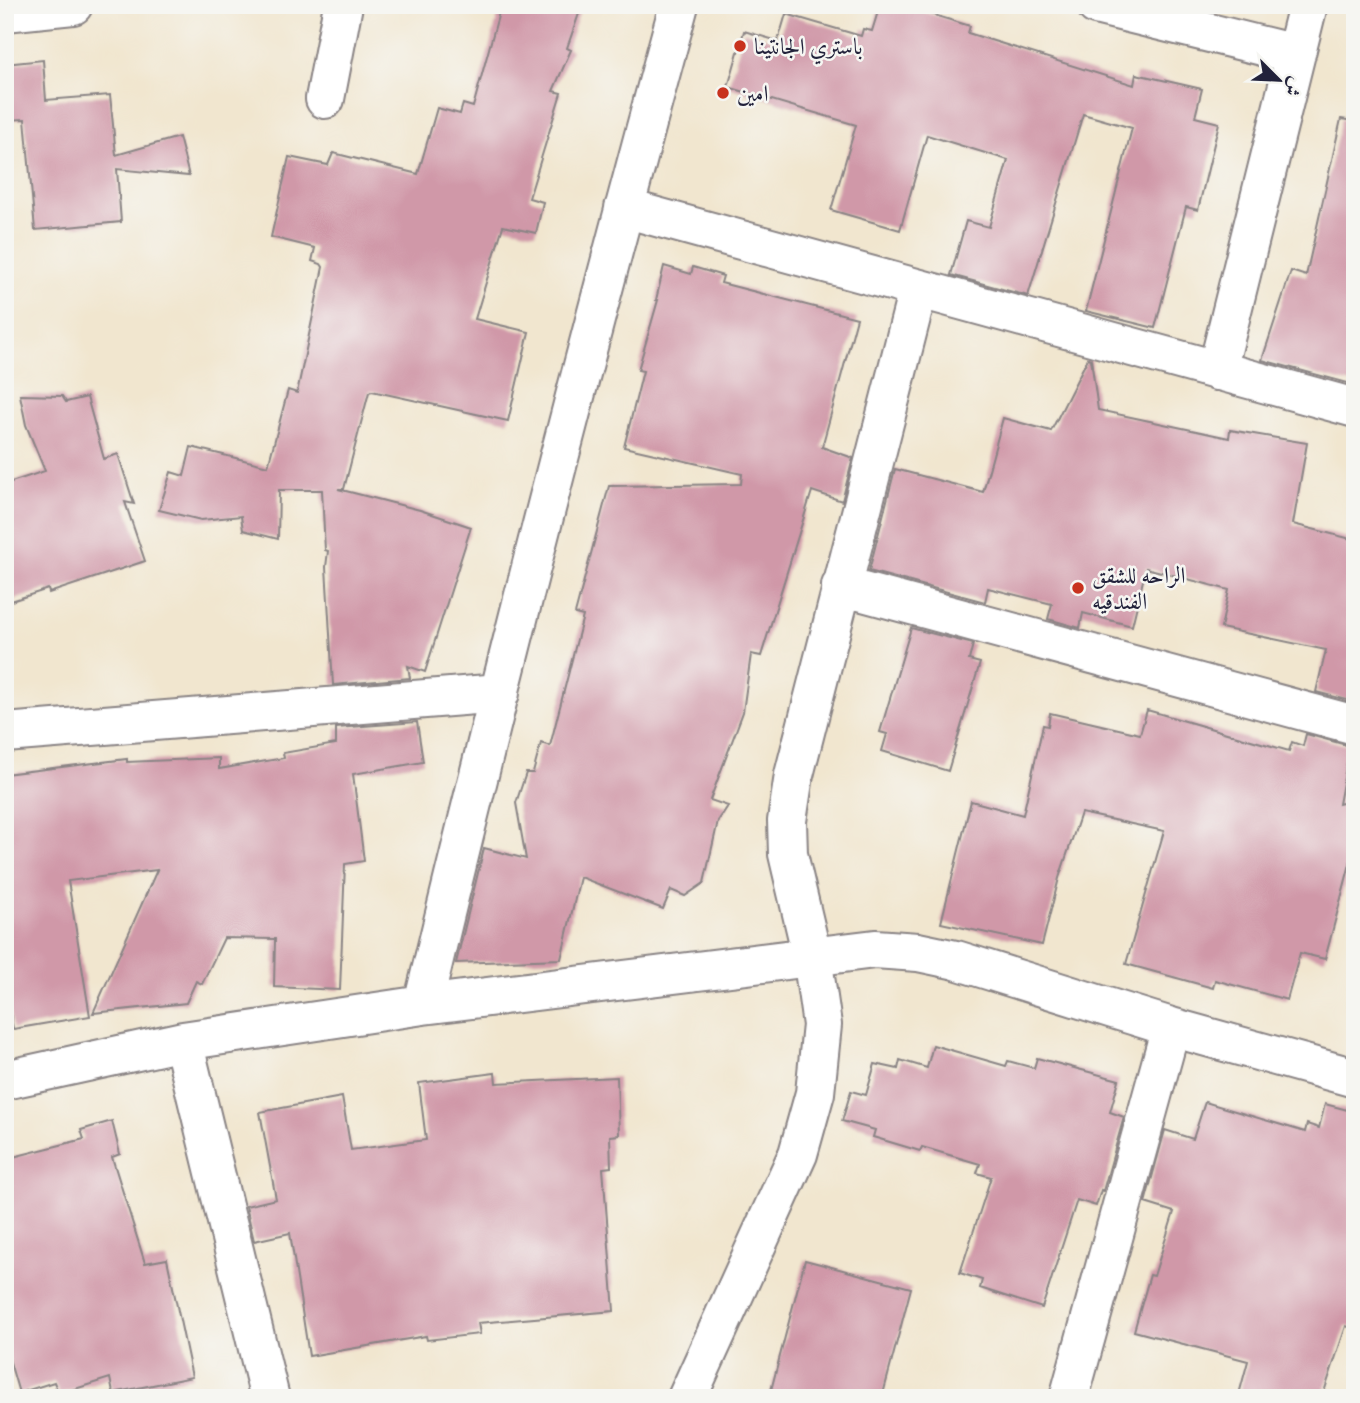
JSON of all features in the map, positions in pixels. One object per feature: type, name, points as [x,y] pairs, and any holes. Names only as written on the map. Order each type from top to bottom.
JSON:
[{"type":"street","points":[[5,12],[73,5]]},
{"type":"street","points":[[325,99],[343,5]]},
{"type":"street","points":[[423,1005],[624,208],[679,5]]},
{"type":"street","points":[[1096,5],[1296,54]]},
{"type":"street","points":[[1217,372],[1308,5]]},
{"type":"street","points":[[624,208],[1355,408]]},
{"type":"street","points":[[687,1398],[799,1154],[815,1093],[822,1025],[812,956],[788,854],[788,821],[794,775],[918,290]]},
{"type":"street","points":[[841,586],[1355,725]]},
{"type":"street","points":[[7,727],[500,693]]},
{"type":"street","points":[[5,1080],[183,1041],[423,1005],[875,949],[918,952],[956,960],[1171,1027],[1355,1078]]},
{"type":"street","points":[[1069,1398],[1171,1027]]},
{"type":"street","points":[[183,1041],[270,1398]]},
{"type":"building","points":[[501,5],[582,5],[567,48],[571,50],[553,91],[561,93],[529,198],[543,202],[536,233],[503,226],[475,319],[529,332],[508,421],[369,392],[344,489],[338,489],[420,510],[471,527],[425,672],[408,666],[410,678],[333,685],[326,567],[328,551],[325,550],[322,490],[279,490],[278,539],[243,530],[241,516],[201,520],[159,510],[171,472],[184,476],[191,447],[268,466],[288,390],[297,393],[323,267],[312,261],[315,248],[271,237],[289,157],[328,165],[333,153],[418,174],[437,108],[460,114],[463,104],[473,107]]},
{"type":"building","points":[[880,5],[901,5],[970,26],[968,33],[1134,85],[1136,74],[1202,89],[1195,117],[1219,123],[1198,210],[1186,207],[1155,328],[1086,311],[1132,128],[1083,114],[1028,296],[951,275],[966,221],[989,227],[1008,160],[927,135],[900,230],[831,210],[856,125],[728,87],[744,31],[778,41],[786,14],[861,36],[863,29],[872,31]]},
{"type":"building","points":[[43,60],[46,100],[110,95],[116,155],[179,137],[189,176],[117,169],[121,222],[35,230],[25,119],[5,120],[5,64]]},
{"type":"building","points":[[1341,119],[1355,121],[1355,385],[1262,360],[1291,271],[1306,276]]},
{"type":"building","points":[[664,266],[691,274],[693,267],[723,276],[721,283],[857,318],[822,447],[853,458],[842,501],[812,491],[761,656],[751,654],[743,712],[710,800],[728,806],[718,821],[704,883],[685,896],[671,890],[663,909],[580,877],[561,959],[456,963],[484,848],[526,859],[516,803],[526,773],[533,773],[541,743],[550,746],[583,616],[575,614],[609,486],[741,484],[742,474],[624,447],[643,371],[638,370],[658,300]]},
{"type":"building","points":[[1088,358],[1091,359],[1098,410],[1229,438],[1230,430],[1307,443],[1293,524],[1355,540],[1355,702],[1316,692],[1326,650],[1221,628],[1229,590],[1146,568],[1132,626],[1083,613],[1080,628],[1048,619],[1052,604],[988,588],[985,602],[869,571],[895,469],[983,492],[1003,418],[1051,431]]},
{"type":"building","points":[[20,395],[62,396],[66,402],[87,397],[104,459],[118,454],[134,504],[125,502],[145,561],[49,593],[48,589],[5,603],[5,484],[45,471],[26,425]]},
{"type":"building","points":[[911,628],[973,644],[969,660],[980,663],[948,771],[882,751],[887,734],[880,732]]},
{"type":"building","points":[[1147,710],[1289,751],[1292,742],[1303,746],[1306,734],[1350,746],[1339,804],[1355,800],[1355,845],[1325,959],[1300,953],[1287,1000],[1215,980],[1213,988],[1126,964],[1164,831],[1081,813],[1059,878],[1042,945],[941,923],[971,801],[1023,815],[1043,725],[1048,726],[1050,713],[1140,734]]},
{"type":"building","points":[[417,722],[423,762],[353,774],[364,861],[345,864],[340,990],[274,987],[275,939],[224,938],[202,984],[196,981],[186,1003],[93,1013],[157,870],[68,881],[90,1016],[13,1029],[5,982],[5,774],[127,759],[127,762],[219,758],[219,769],[284,758],[283,753],[336,744],[336,728]]},
{"type":"building","points":[[933,1045],[1006,1066],[1008,1061],[1034,1068],[1037,1058],[1119,1080],[1110,1112],[1124,1117],[1103,1191],[1101,1190],[1096,1206],[1077,1200],[1042,1308],[980,1288],[982,1280],[960,1273],[991,1177],[977,1173],[980,1164],[922,1147],[920,1151],[873,1137],[875,1130],[842,1121],[851,1091],[866,1095],[875,1064],[898,1069],[900,1060],[927,1068]]},
{"type":"building","points":[[495,1073],[496,1083],[617,1077],[619,1135],[610,1136],[611,1167],[603,1168],[614,1311],[478,1323],[480,1334],[427,1340],[426,1336],[309,1356],[290,1233],[254,1241],[246,1206],[276,1199],[260,1112],[342,1097],[351,1150],[426,1140],[419,1083]]},
{"type":"building","points":[[1205,1102],[1305,1132],[1307,1124],[1319,1128],[1325,1104],[1355,1112],[1355,1329],[1346,1326],[1322,1398],[1238,1398],[1248,1361],[1134,1331],[1150,1275],[1154,1276],[1174,1212],[1145,1203],[1165,1130],[1193,1139]]},
{"type":"building","points":[[112,1121],[120,1154],[112,1157],[145,1263],[167,1259],[192,1377],[113,1393],[110,1378],[59,1394],[54,1382],[19,1393],[5,1345],[5,1159],[84,1139],[81,1130]]},
{"type":"building","points":[[805,1260],[911,1288],[882,1398],[769,1398]]},
{"type":"place","name":"باستري الجانتينا","points":[[740,46]]},
{"type":"place","name":"امين","points":[[723,93]]},
{"type":"place","name":"الراحه للشقق الفندقيه","points":[[1078,588]]}]
